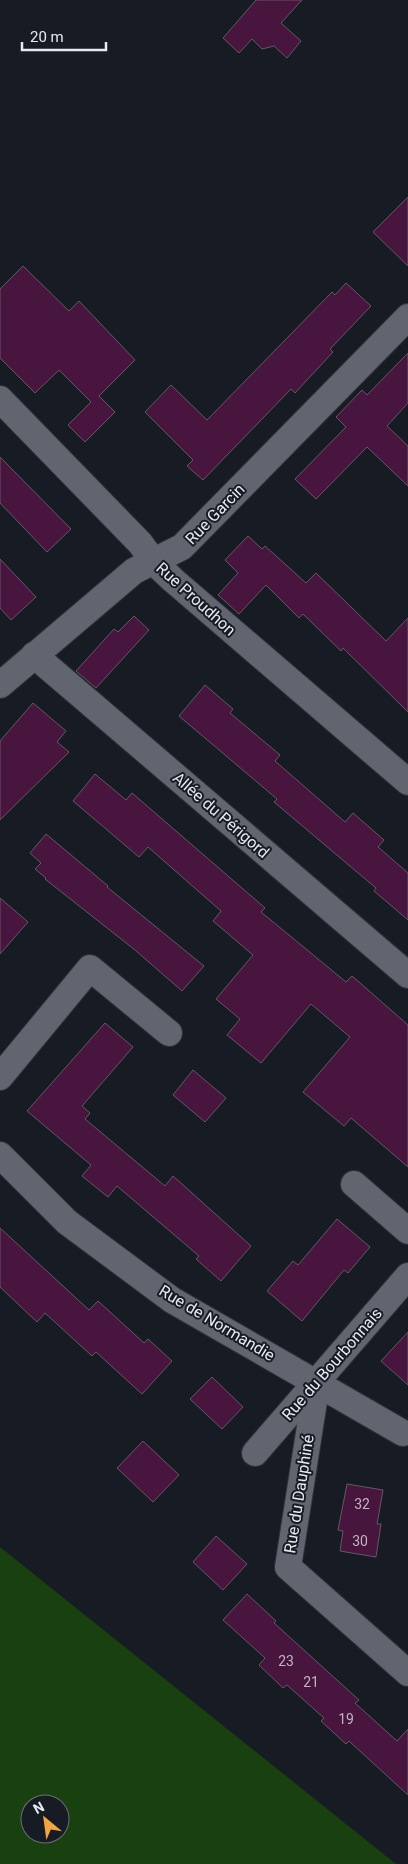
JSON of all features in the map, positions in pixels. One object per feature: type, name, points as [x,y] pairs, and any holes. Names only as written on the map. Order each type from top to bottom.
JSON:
[{"type":"street","name":"Rue Garcin","points":[[0,685],[134,571],[182,547],[408,317]]},
{"type":"street","name":"Rue Proudhon","points":[[0,399],[140,542],[154,562],[408,782]]},
{"type":"street","name":"Allée du Périgord","points":[[34,655],[408,975]]},
{"type":"street","points":[[0,1076],[74,974],[90,968],[169,1033]]},
{"type":"street","name":"Rue de Normandie","points":[[0,1155],[67,1222],[172,1300],[403,1433]]},
{"type":"street","points":[[354,1184],[408,1231]]},
{"type":"street","name":"Rue du Bourbonnais","points":[[255,1452],[408,1276]]},
{"type":"street","name":"Rue du Dauphiné","points":[[316,1382],[288,1567],[408,1673]]},
{"type":"green space","points":[[0,1547],[396,1864],[0,1864]]},
{"type":"building","points":[[256,0],[302,0],[281,23],[301,41],[287,58],[274,46],[262,49],[252,39],[239,53],[223,38]]},
{"type":"building","points":[[408,197],[408,266],[373,232]]},
{"type":"building","points":[[23,266],[69,311],[79,301],[135,360],[99,396],[115,412],[85,442],[68,425],[91,402],[59,370],[35,393],[0,358],[0,289]]},
{"type":"building","points":[[346,283],[371,306],[330,349],[333,352],[295,393],[291,389],[203,480],[187,466],[193,460],[145,412],[171,385],[207,420],[332,292],[335,295]]},
{"type":"building","points":[[408,353],[408,403],[387,426],[408,446],[408,486],[367,447],[316,499],[295,479],[346,427],[336,417],[362,390],[367,395]]},
{"type":"building","points":[[0,457],[71,529],[47,552],[0,503]]},
{"type":"building","points":[[248,536],[262,549],[265,546],[306,583],[316,573],[386,641],[408,618],[408,712],[343,648],[341,651],[303,614],[299,618],[266,585],[239,614],[218,595],[238,573],[225,560]]},
{"type":"building","points":[[0,559],[36,597],[11,620],[0,608]]},
{"type":"building","points":[[134,616],[149,630],[96,688],[76,671],[114,629],[118,632]]},
{"type":"building","points":[[205,685],[233,709],[230,713],[280,755],[275,761],[345,822],[353,813],[384,840],[378,847],[408,873],[408,920],[374,891],[376,888],[274,802],[277,799],[179,716]]},
{"type":"building","points":[[33,703],[66,731],[57,742],[69,752],[0,820],[0,741]]},
{"type":"building","points":[[95,774],[126,800],[132,793],[265,908],[261,912],[346,982],[352,976],[408,1025],[408,1167],[351,1118],[344,1126],[303,1092],[350,1037],[311,1004],[261,1063],[227,1035],[240,1019],[216,999],[253,955],[213,921],[221,911],[148,847],[139,857],[73,801]]},
{"type":"building","points":[[46,834],[107,887],[204,966],[182,991],[135,950],[35,869],[41,863],[30,853]]},
{"type":"building","points":[[0,898],[28,922],[0,954]]},
{"type":"building","points":[[105,1023],[133,1047],[82,1106],[90,1113],[85,1119],[165,1186],[173,1176],[251,1246],[221,1281],[196,1259],[199,1256],[117,1186],[108,1197],[82,1176],[91,1165],[27,1111]]},
{"type":"building","points":[[193,1070],[226,1098],[205,1122],[173,1095]]},
{"type":"building","points":[[337,1219],[370,1247],[348,1273],[344,1270],[302,1321],[267,1291],[293,1261],[298,1265]]},
{"type":"building","points":[[0,1228],[89,1310],[98,1301],[144,1343],[148,1339],[172,1361],[142,1394],[96,1352],[92,1356],[45,1313],[37,1322],[0,1287]]},
{"type":"building","points":[[408,1332],[408,1385],[381,1361]]},
{"type":"building","points":[[212,1377],[243,1407],[222,1429],[190,1399]]},
{"type":"building","points":[[143,1441],[179,1475],[153,1502],[117,1468]]},
{"type":"building","points":[[347,1484],[383,1490],[377,1524],[381,1524],[376,1557],[340,1551],[343,1531],[338,1530]]},
{"type":"building","points":[[216,1536],[247,1564],[223,1590],[193,1562]]},
{"type":"building","points":[[247,1594],[276,1621],[274,1623],[359,1700],[355,1703],[397,1741],[408,1729],[408,1795],[349,1741],[346,1744],[321,1721],[324,1718],[287,1685],[283,1688],[259,1665],[265,1658],[223,1620]]}]
